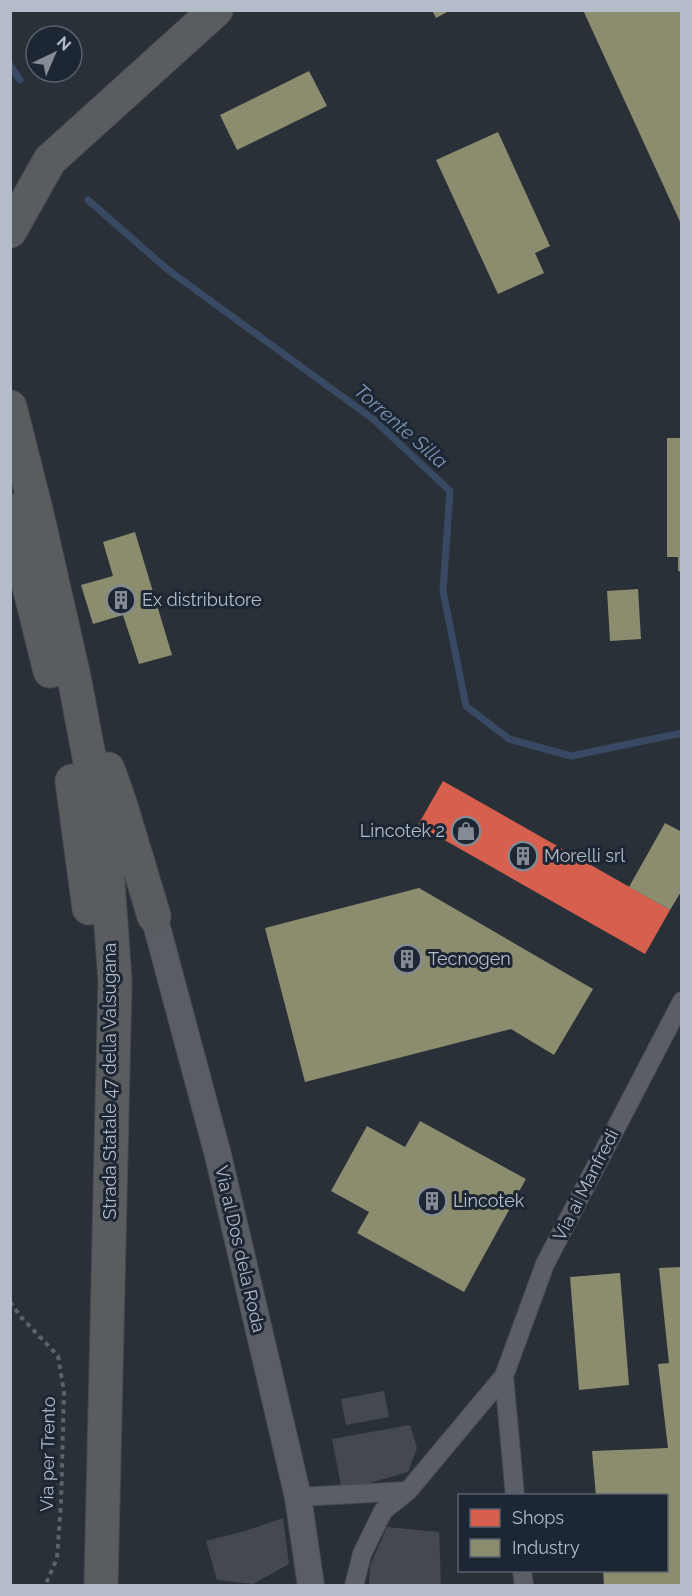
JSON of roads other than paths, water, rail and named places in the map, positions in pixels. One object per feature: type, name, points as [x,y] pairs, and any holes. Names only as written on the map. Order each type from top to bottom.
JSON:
[{"type":"highway","points":[[10,231],[50,160],[216,10]]},
{"type":"highway","name":"Strada Statale 47 della Valsugana","points":[[10,407],[74,677],[105,841],[115,981],[101,1586]]},
{"type":"highway","name":"Strada Statale 47 della Valsugana","points":[[13,521],[69,759],[88,906],[93,976],[84,1586]]},
{"type":"highway","points":[[74,677],[120,803],[154,915]]},
{"type":"main road","name":"Via al Dos dela Roda","points":[[154,915],[218,1155],[298,1497],[311,1586]]},
{"type":"street","name":"Via ai Manfredi","points":[[354,1586],[362,1554],[383,1511],[408,1491],[504,1376],[545,1264],[681,1001]]},
{"type":"street","name":"Via ai Manfredi","points":[[504,1376],[515,1494]]},
{"type":"street","points":[[298,1497],[408,1491]]},
{"type":"waterway","name":"Torrente Silla","points":[[10,65],[20,80]]},
{"type":"waterway","name":"Torrente Silla","points":[[88,200],[167,269],[373,419],[450,491],[443,591],[466,706],[509,739],[571,756],[682,733]]},
{"type":"place","name":"Ex distributore","points":[[121,600]]},
{"type":"place","name":"Lincotek 2","points":[[466,831]]},
{"type":"place","name":"Morelli srl","points":[[523,856]]},
{"type":"place","name":"Tecnogen","points":[[407,959]]},
{"type":"place","name":"Lincotek","points":[[432,1201]]}]
